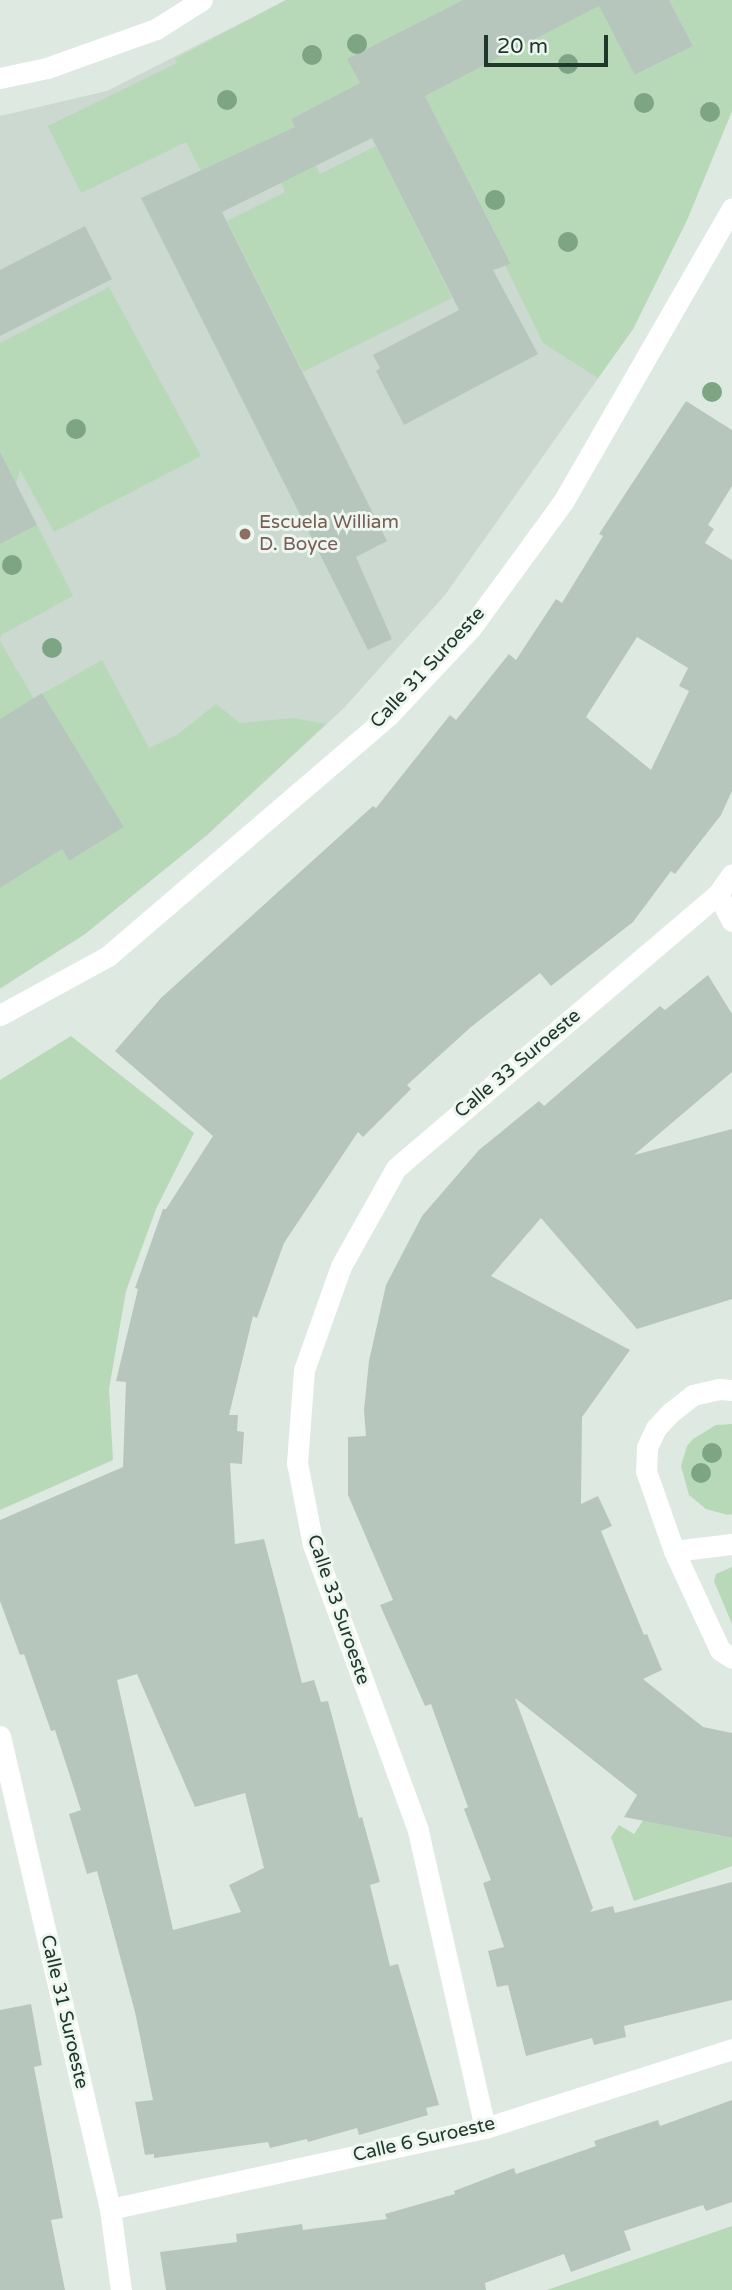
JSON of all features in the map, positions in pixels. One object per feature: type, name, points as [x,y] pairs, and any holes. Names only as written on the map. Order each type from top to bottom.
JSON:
[{"type":"street","points":[[0,78],[47,68],[156,29],[202,0]]},
{"type":"street","name":"Calle 31 Suroeste","points":[[0,1015],[108,956],[388,716],[470,629],[562,502],[732,208]]},
{"type":"street","name":"Calle 33 Suroeste","points":[[485,2128],[418,1830],[313,1545],[297,1463],[304,1370],[341,1266],[396,1168],[718,894],[732,874]]},
{"type":"street","points":[[718,894],[732,920]]},
{"type":"street","points":[[732,1390],[719,1389],[693,1395],[656,1428],[648,1447],[646,1471],[674,1551],[720,1650],[732,1658]]},
{"type":"street","points":[[674,1551],[732,1544]]},
{"type":"street","name":"Calle 31 Suroeste","points":[[0,1736],[110,2209],[121,2290]]},
{"type":"street","name":"Calle 6 Suroeste","points":[[110,2209],[485,2128],[732,2049]]},
{"type":"shaded area","name":"Escuela William D. Boyce","points":[[286,0],[732,0],[732,111],[687,220],[633,329],[445,595],[344,708],[207,835],[85,934],[0,989],[0,116],[107,91]]},
{"type":"green space","points":[[286,0],[463,0],[348,59],[363,89],[345,91],[291,119],[320,174],[376,146],[452,298],[303,372],[227,221],[285,192],[281,182],[201,171],[186,142],[81,193],[48,126],[177,63],[175,59]]},
{"type":"green space","points":[[669,0],[732,0],[732,111],[687,220],[633,329],[598,378],[543,343],[505,265],[511,263],[425,96],[599,6],[636,75],[693,46]]},
{"type":"green space","points":[[109,287],[201,456],[54,532],[20,470],[16,484],[0,492],[0,343]]},
{"type":"green space","points":[[37,525],[73,596],[1,635],[0,641],[0,544]]},
{"type":"green space","points":[[0,641],[34,699],[0,719]]},
{"type":"green space","points":[[102,660],[149,748],[177,735],[216,704],[240,723],[293,718],[326,724],[207,835],[85,934],[0,988],[0,749],[69,861],[124,827],[42,694]]},
{"type":"green space","points":[[71,1036],[194,1133],[156,1209],[126,1291],[109,1389],[113,1460],[0,1510],[0,1080]]},
{"type":"green space","points":[[732,1424],[732,1514],[728,1515],[706,1509],[689,1495],[681,1466],[687,1446],[693,1439],[716,1425]]},
{"type":"green space","points":[[732,1567],[732,1624],[714,1581],[716,1574]]},
{"type":"green space","points":[[652,1807],[695,1831],[732,1838],[732,1866],[634,1901],[611,1837],[619,1825],[634,1834]]},
{"type":"green space","points":[[732,2226],[732,2290],[547,2290]]},
{"type":"building","points":[[463,0],[669,0],[693,46],[635,75],[599,6],[425,96],[511,264],[493,270],[538,354],[404,425],[376,371],[380,368],[373,355],[459,310],[372,138],[222,212],[387,541],[356,557],[392,639],[368,650],[141,198],[295,127],[291,119],[360,83],[347,59]]},
{"type":"building","points":[[85,226],[112,279],[0,336],[0,270]]},
{"type":"building","points":[[686,401],[732,430],[732,486],[708,525],[714,529],[705,543],[732,560],[732,791],[721,815],[675,874],[671,871],[633,922],[551,986],[540,973],[471,1027],[407,1085],[411,1089],[363,1137],[358,1132],[284,1243],[257,1318],[253,1316],[229,1415],[238,1415],[237,1431],[244,1432],[242,1464],[230,1463],[235,1544],[264,1539],[302,1683],[314,1680],[321,1702],[328,1701],[359,1818],[362,1817],[380,1882],[370,1885],[390,1966],[398,1964],[439,2105],[426,2108],[428,2115],[359,2135],[357,2128],[308,2142],[307,2139],[270,2148],[268,2142],[154,2158],[154,2154],[145,2155],[135,2102],[153,2100],[135,2012],[97,1871],[87,1874],[69,1814],[81,1810],[55,1730],[51,1731],[24,1654],[20,1655],[0,1601],[0,1520],[123,1467],[126,1382],[116,1381],[138,1289],[135,1288],[163,1209],[166,1209],[213,1136],[115,1051],[161,998],[373,806],[376,808],[450,715],[456,720],[509,654],[516,660],[556,599],[562,603],[603,536],[599,534]],"holes":[[[637,637],[688,668],[679,686],[689,691],[651,770],[586,717]],[[137,1674],[195,1807],[245,1793],[264,1868],[229,1885],[241,1912],[173,1930],[117,1680]]]},
{"type":"building","points":[[0,452],[37,525],[0,544]]},
{"type":"building","points":[[42,693],[124,827],[69,861],[62,849],[0,888],[0,719]]},
{"type":"building","points":[[708,975],[732,1014],[732,1072],[634,1155],[732,1129],[732,1299],[637,1329],[541,1218],[491,1276],[630,1350],[582,1417],[581,1504],[598,1496],[612,1526],[601,1531],[644,1635],[647,1634],[662,1670],[643,1679],[703,1727],[732,1733],[732,1838],[624,1817],[637,1795],[515,1698],[593,1908],[590,1912],[613,1906],[615,1913],[732,1882],[732,2000],[624,2026],[626,2037],[594,2045],[592,2038],[526,2056],[508,1985],[497,1987],[488,1951],[504,1947],[483,1883],[491,1880],[464,1809],[468,1807],[431,1704],[425,1706],[380,1605],[393,1600],[348,1495],[348,1437],[366,1436],[364,1410],[369,1361],[386,1285],[422,1216],[479,1150],[539,1101],[544,1106],[660,1006],[665,1010]]},
{"type":"building","points":[[31,2004],[42,2065],[34,2067],[63,2218],[51,2220],[65,2290],[0,2290],[0,2010]]},
{"type":"building","points":[[732,2100],[732,2202],[706,2211],[703,2205],[624,2231],[631,2250],[571,2272],[564,2254],[485,2283],[486,2290],[166,2290],[160,2252],[237,2242],[236,2234],[302,2224],[303,2230],[387,2219],[385,2214],[455,2194],[454,2191],[514,2168],[516,2174],[596,2146],[594,2141],[658,2120],[660,2126]]},
{"type":"place","name":"Escuela William D. Boyce","points":[[245,534]]}]
